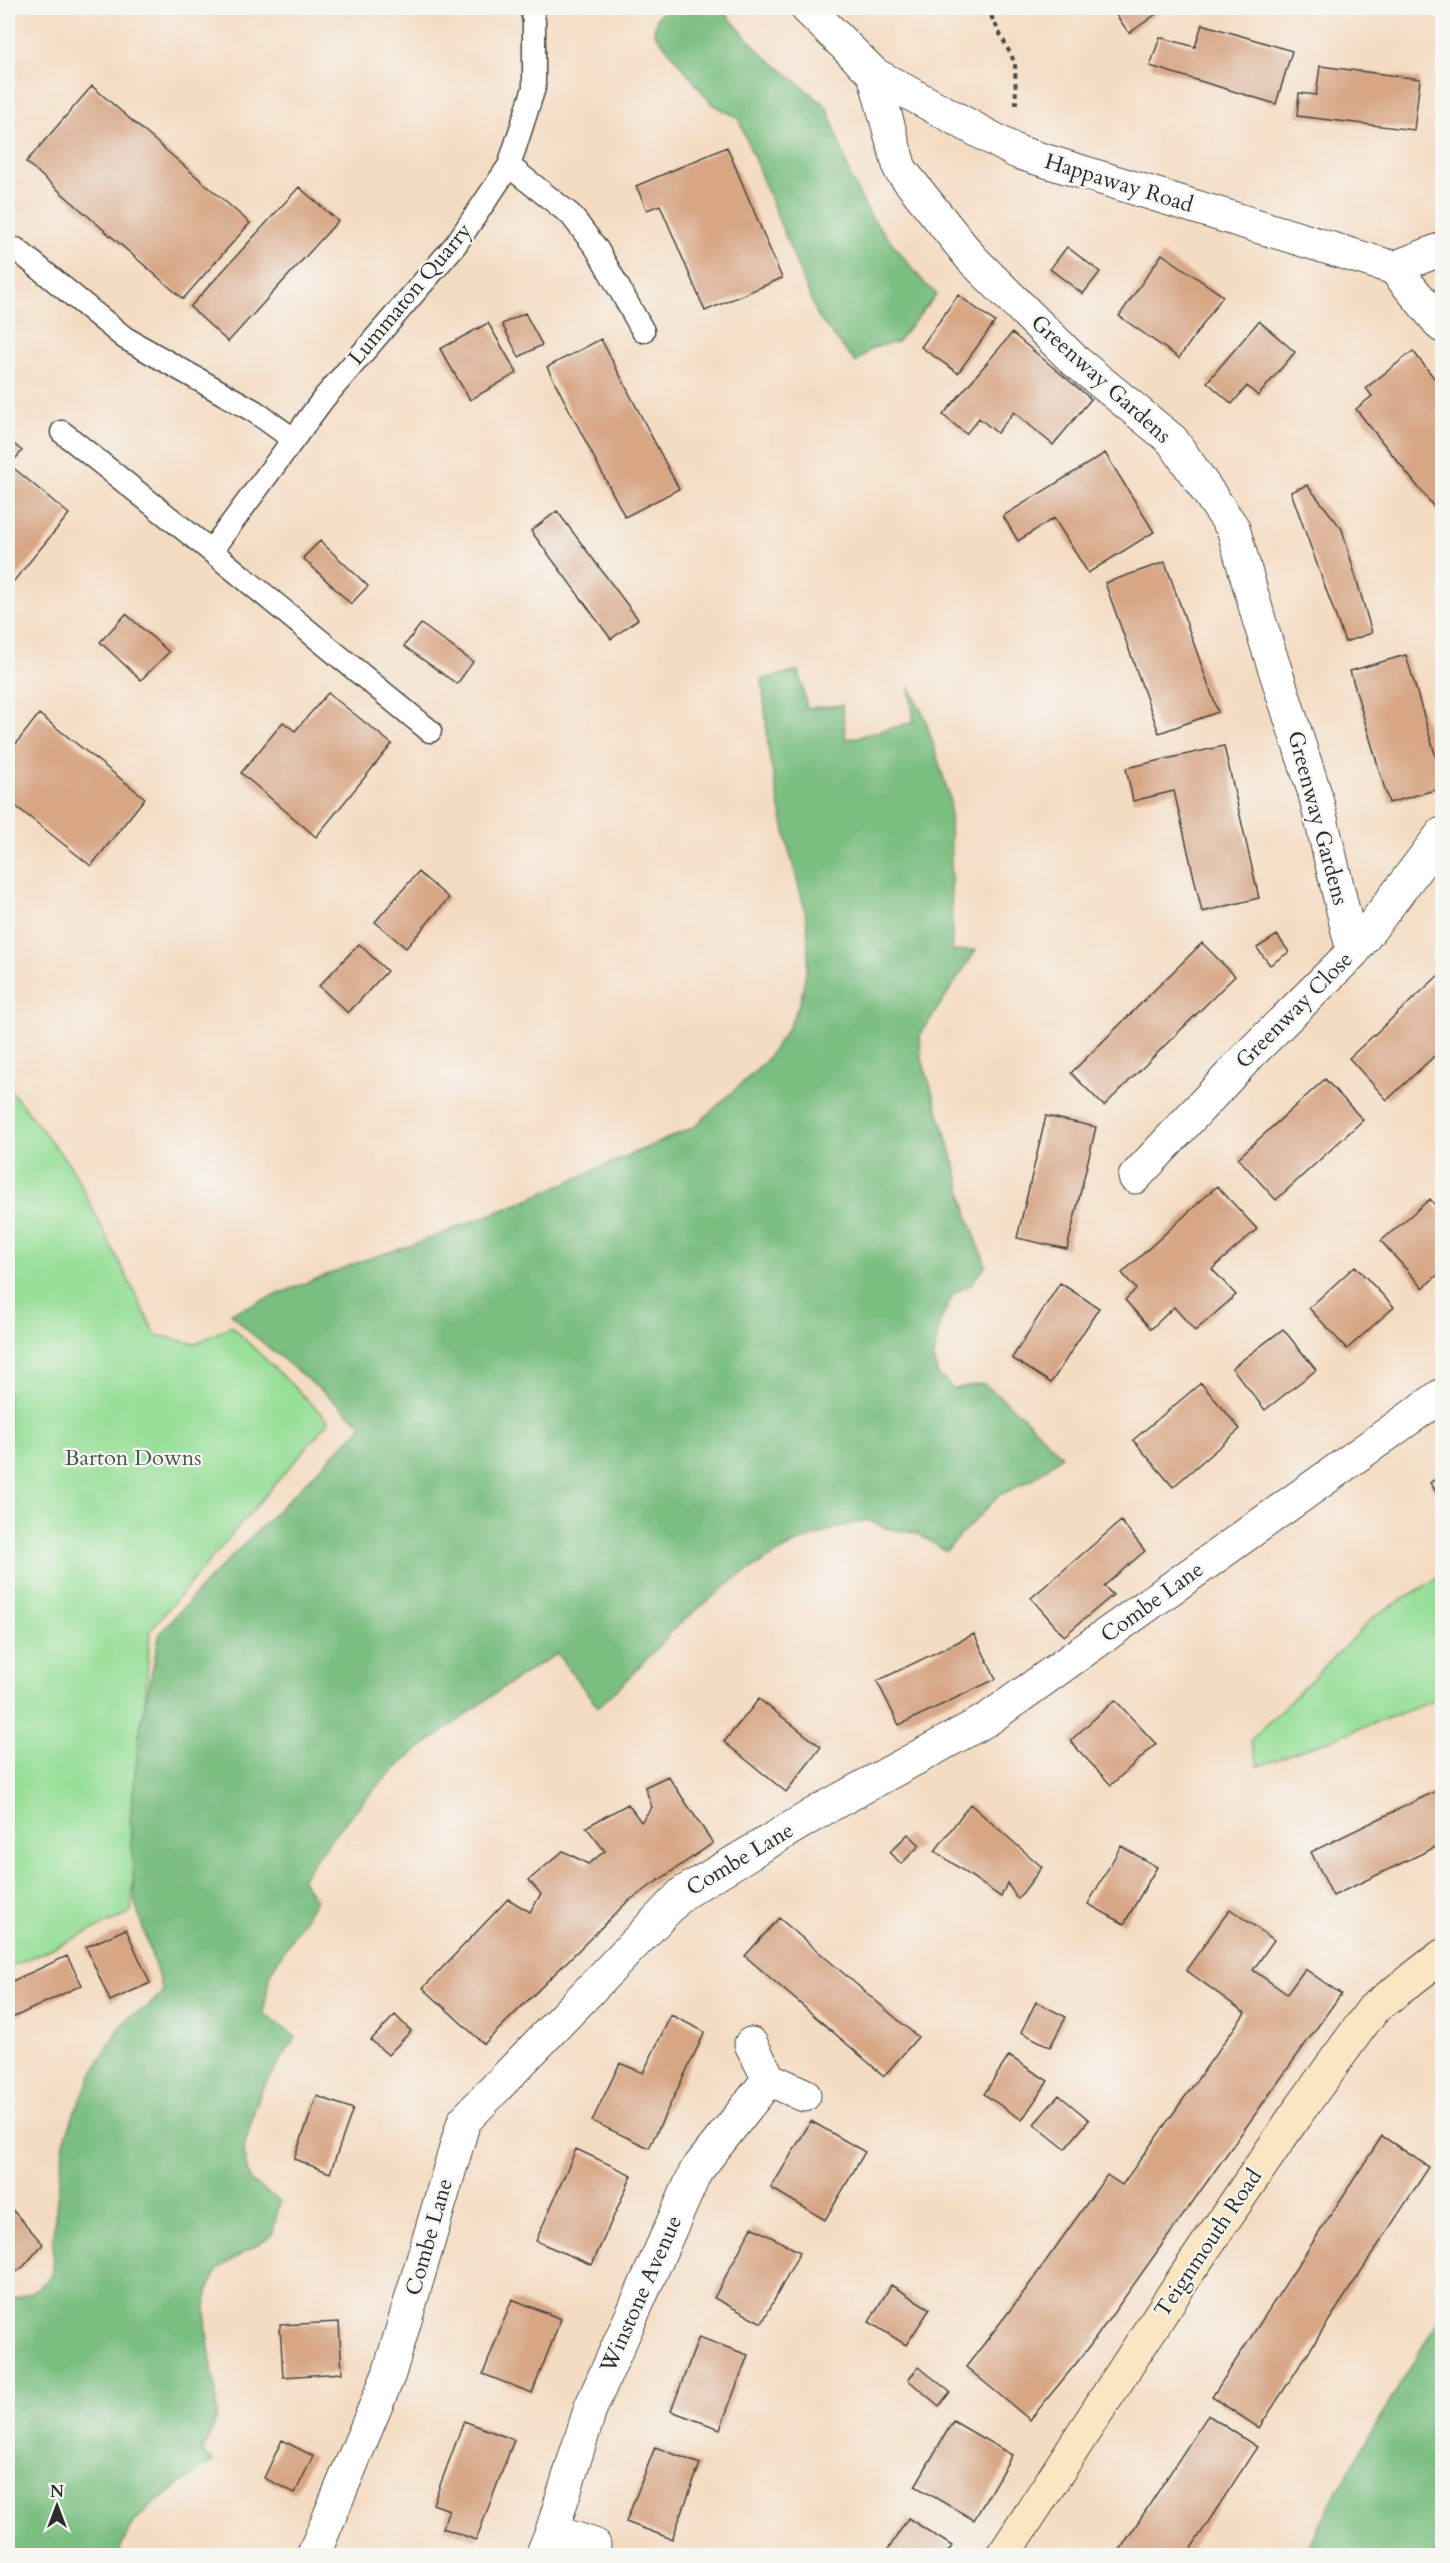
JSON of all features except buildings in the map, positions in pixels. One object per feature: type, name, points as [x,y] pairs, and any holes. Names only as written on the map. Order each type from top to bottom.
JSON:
[{"type":"main road","name":"Teignmouth Road","points":[[1004,2556],[1182,2281],[1295,2116],[1373,2009],[1443,1956]]},
{"type":"street","name":"Happaway Road","points":[[807,8],[873,74],[1017,152],[1394,268]]},
{"type":"street","name":"Greenway Gardens","points":[[873,74],[900,169],[972,260],[1074,360],[1172,440],[1233,528],[1260,623],[1315,794],[1353,952]]},
{"type":"street","points":[[1443,249],[1394,268],[1443,326]]},
{"type":"street","name":"Greenway Close","points":[[1135,1178],[1252,1052],[1353,952],[1443,834]]},
{"type":"street","name":"Combe Lane","points":[[313,2556],[389,2374],[464,2121],[683,1893],[823,1809],[988,1719],[1443,1395]]},
{"type":"street","points":[[751,2044],[769,2079],[804,2095]]},
{"type":"street","name":"Winstone Avenue","points":[[594,2545],[547,2543],[591,2407],[696,2171],[769,2079]]},
{"type":"lane","name":"Lummaton Quarry","points":[[211,550],[324,398],[456,244],[509,166],[534,88],[534,21],[531,8]]},
{"type":"lane","points":[[509,166],[572,215],[597,249],[643,331]]},
{"type":"lane","points":[[16,249],[125,338],[254,411],[293,439]]},
{"type":"lane","points":[[62,432],[211,550],[430,731]]},
{"type":"path","points":[[987,8],[1015,63],[1017,152]]},
{"type":"green space","points":[[668,8],[720,8],[759,51],[827,107],[852,181],[871,217],[926,285],[937,294],[897,342],[872,348],[856,363],[818,317],[738,118],[712,104],[654,32],[657,17]]},
{"type":"green space","points":[[799,671],[807,708],[842,705],[846,740],[914,722],[909,686],[925,718],[950,799],[952,951],[976,950],[920,1035],[921,1056],[955,1165],[969,1220],[986,1265],[970,1285],[954,1293],[940,1322],[933,1360],[938,1375],[954,1389],[983,1383],[1022,1415],[1062,1456],[1033,1479],[998,1496],[946,1551],[918,1534],[886,1528],[867,1520],[836,1528],[792,1545],[739,1576],[676,1627],[626,1681],[598,1707],[557,1654],[529,1670],[416,1751],[370,1794],[334,1835],[301,1879],[316,1900],[270,1973],[263,2013],[296,2037],[262,2089],[243,2152],[250,2181],[280,2201],[272,2235],[218,2270],[210,2284],[206,2317],[207,2336],[217,2411],[202,2453],[213,2461],[149,2507],[130,2527],[118,2555],[8,2555],[8,2310],[11,2300],[34,2292],[52,2276],[54,2225],[64,2142],[92,2074],[116,2033],[129,2017],[148,2007],[163,1991],[135,1903],[130,1821],[140,1728],[160,1633],[209,1579],[363,1425],[251,1333],[231,1313],[361,1261],[415,1244],[515,1205],[694,1127],[764,1063],[790,1025],[801,999],[808,961],[808,932],[805,910],[788,846],[769,755],[762,679]]},
{"type":"green space","name":"Barton Downs","points":[[8,1087],[72,1168],[156,1335],[196,1344],[231,1326],[329,1421],[150,1630],[131,1913],[8,1968]]},
{"type":"green space","points":[[1442,1575],[1442,1698],[1259,1766],[1250,1741],[1374,1617]]},
{"type":"green space","points":[[1442,2313],[1442,2555],[1303,2555],[1344,2480]]}]
